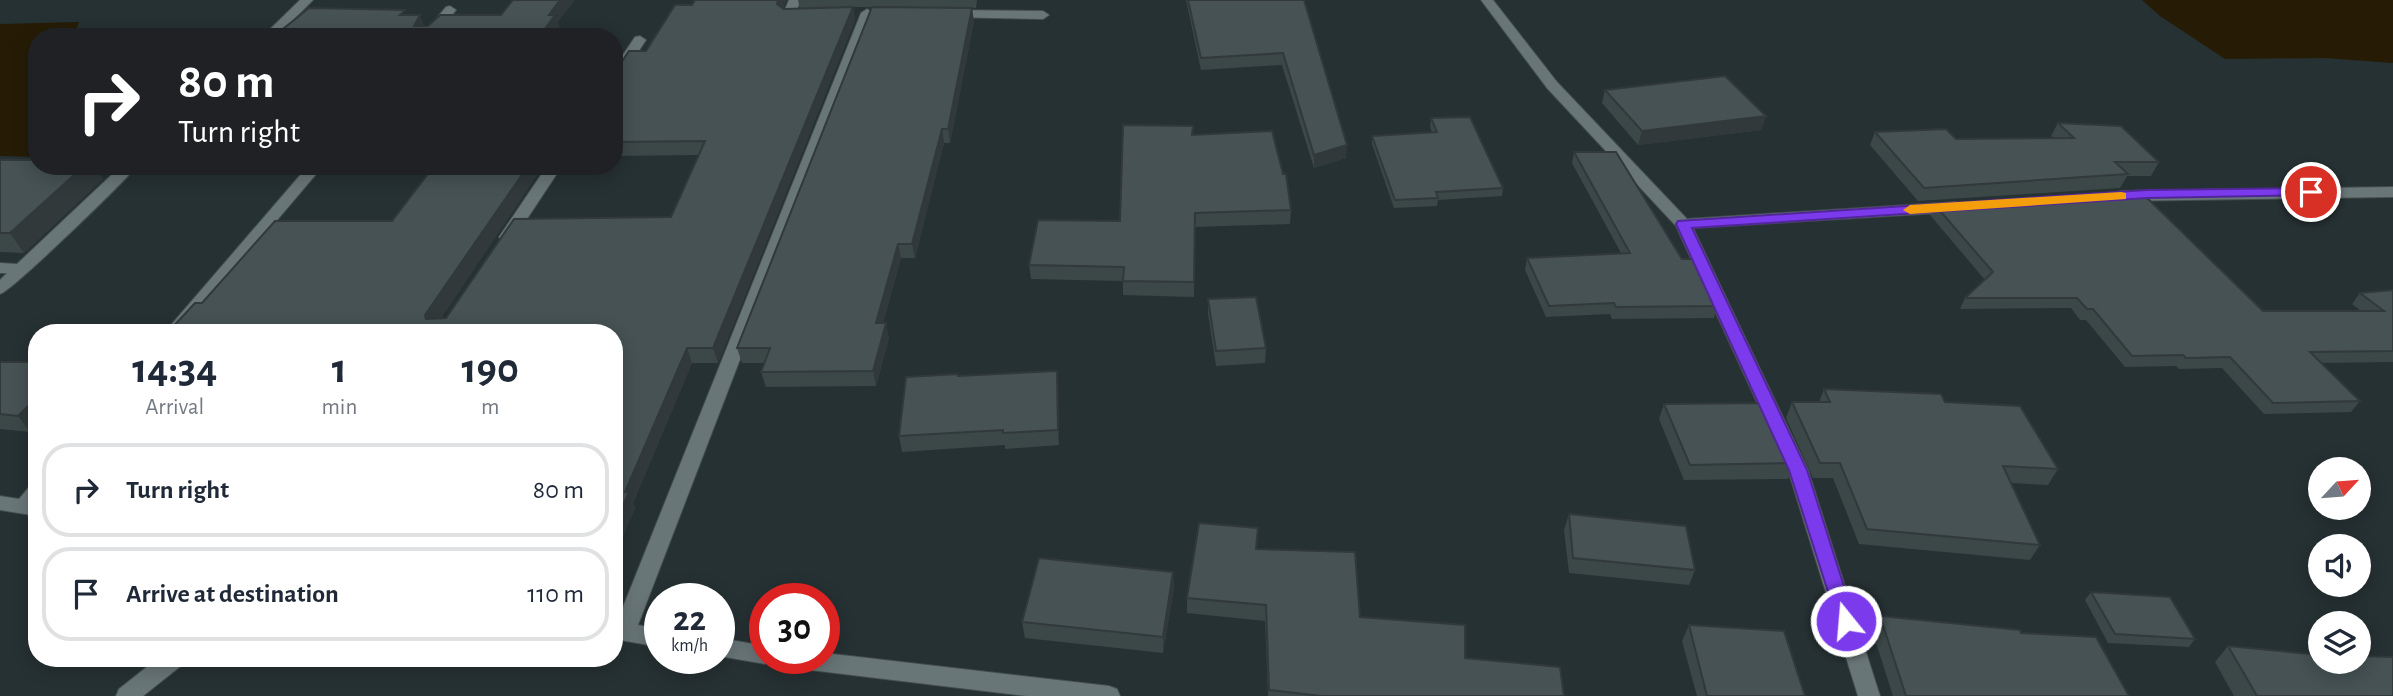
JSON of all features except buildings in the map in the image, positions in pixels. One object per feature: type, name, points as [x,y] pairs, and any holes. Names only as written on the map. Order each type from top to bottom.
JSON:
[{"type":"street","points":[[277,28],[307,0]]},
{"type":"street","points":[[795,0],[788,16],[814,15]]},
{"type":"street","points":[[1487,0],[1552,85],[1684,224],[1798,470],[1869,696]]},
{"type":"street","points":[[435,28],[450,10]]},
{"type":"street","points":[[623,621],[867,13]]},
{"type":"street","points":[[934,14],[1043,15]]},
{"type":"street","points":[[623,65],[640,40]]},
{"type":"street","points":[[0,289],[120,175]]},
{"type":"street","points":[[180,324],[308,175]]},
{"type":"street","points":[[495,255],[549,175]]},
{"type":"street","points":[[2106,197],[2393,192]]},
{"type":"street","points":[[1684,224],[1970,206]]},
{"type":"street","points":[[0,268],[22,268]]},
{"type":"street","points":[[0,503],[28,502]]},
{"type":"street","points":[[623,632],[644,635]]},
{"type":"street","points":[[840,664],[1110,696]]},
{"type":"street","points":[[127,696],[163,667]]},
{"type":"shaded area","points":[[2142,0],[2393,0],[2393,63],[2324,58],[2225,59],[2160,16]]},
{"type":"shaded area","points":[[79,22],[77,28],[28,28],[28,157],[0,156],[0,24]]},
{"type":"slow traffic","points":[[1910,210],[2121,196]]},
{"type":"route","points":[[1846,621],[1798,470],[1684,224],[2147,194],[2311,192]]}]
